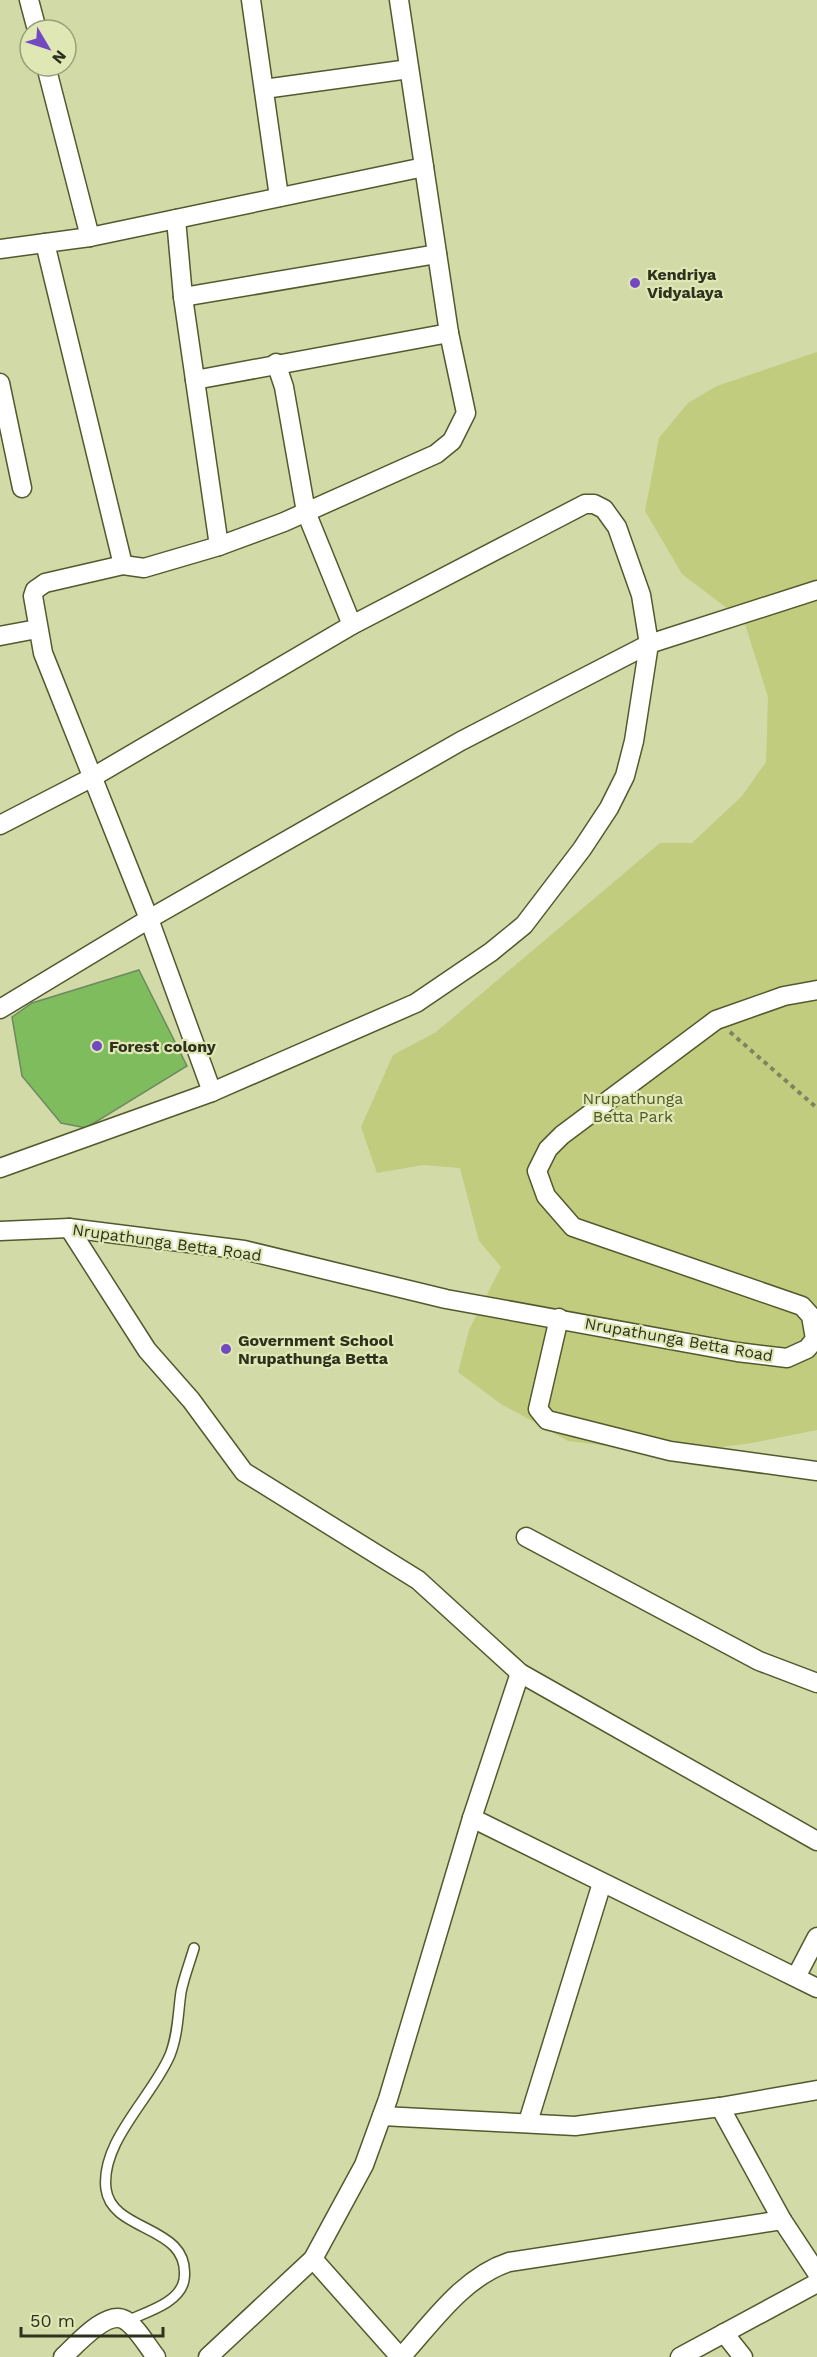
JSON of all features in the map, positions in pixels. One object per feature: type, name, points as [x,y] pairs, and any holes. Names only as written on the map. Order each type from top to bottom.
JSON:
[{"type":"street","points":[[29,0],[34,18]]},
{"type":"street","points":[[251,0],[279,197]]},
{"type":"street","points":[[212,1092],[149,920],[43,653],[33,596],[39,586],[123,565],[144,568],[219,546],[306,512],[436,454],[453,441],[466,412],[449,333],[399,0]]},
{"type":"street","points":[[264,89],[409,69]]},
{"type":"street","points":[[49,78],[90,237]]},
{"type":"street","points":[[0,249],[90,237],[424,167]]},
{"type":"street","points":[[176,219],[183,297],[219,546]]},
{"type":"street","points":[[45,243],[123,565]]},
{"type":"street","points":[[183,297],[437,254]]},
{"type":"street","points":[[195,380],[276,363],[449,333]]},
{"type":"street","points":[[276,363],[284,387],[306,512],[352,625]]},
{"type":"street","points":[[0,382],[22,488]]},
{"type":"street","points":[[0,825],[93,777],[352,625],[585,504],[594,504],[604,509],[617,527],[641,595],[649,644],[634,741],[625,776],[609,808],[582,849],[524,925],[491,952],[416,1003],[212,1092],[0,1168]]},
{"type":"street","points":[[0,1010],[149,920],[461,741],[649,644],[817,590]]},
{"type":"street","points":[[0,636],[37,629]]},
{"type":"street","name":"Nrupathunga Betta Road","points":[[0,1232],[69,1228],[244,1250],[447,1299],[560,1318],[697,1346],[787,1358],[807,1349],[815,1339],[811,1316],[802,1306],[573,1227],[546,1196],[537,1171],[548,1149],[562,1135],[716,1020],[784,996],[817,990]]},
{"type":"street","points":[[69,1228],[147,1350],[191,1400],[244,1472],[418,1580],[520,1673],[817,1841]]},
{"type":"street","points":[[560,1318],[538,1409],[547,1420],[670,1451],[817,1471]]},
{"type":"street","points":[[526,1537],[759,1661],[817,1683]]},
{"type":"street","points":[[208,2357],[313,2259],[364,2165],[382,2116],[472,1818],[520,1673]]},
{"type":"street","points":[[472,1818],[817,1988]]},
{"type":"street","points":[[528,2122],[602,1883]]},
{"type":"street","points":[[796,1977],[817,1937]]},
{"type":"street","points":[[382,2116],[575,2126],[720,2107],[817,2090]]},
{"type":"street","points":[[720,2107],[782,2220],[817,2273]]},
{"type":"street","points":[[313,2259],[400,2357],[473,2280],[492,2268],[508,2262],[782,2220]]},
{"type":"street","points":[[680,2357],[817,2283]]},
{"type":"street","points":[[63,2357],[104,2321],[117,2317],[127,2321],[156,2357]]},
{"type":"street","points":[[724,2333],[743,2357]]},
{"type":"lane","points":[[127,2321],[176,2296],[184,2282],[184,2263],[177,2246],[136,2224],[115,2207],[106,2192],[106,2169],[118,2140],[170,2055],[178,2025],[181,1990],[194,1948]]},
{"type":"path","points":[[716,1020],[817,1108]]},
{"type":"green space","name":"Nrupathunga Betta Park","points":[[817,352],[817,1430],[752,1443],[669,1454],[568,1441],[501,1404],[458,1372],[469,1330],[501,1267],[479,1241],[460,1168],[423,1165],[377,1173],[361,1127],[393,1055],[436,1032],[660,843],[692,843],[742,796],[766,762],[768,697],[744,621],[682,574],[645,511],[659,438],[688,403],[717,386]]},
{"type":"building","name":"Forest colony","points":[[139,970],[187,1066],[86,1128],[61,1123],[22,1076],[12,1017],[32,1003]]},
{"type":"place","name":"Kendriya Vidyalaya","points":[[635,283]]},
{"type":"place","name":"Forest colony","points":[[97,1046]]},
{"type":"place","name":"Government School Nrupathunga Betta","points":[[226,1349]]}]
